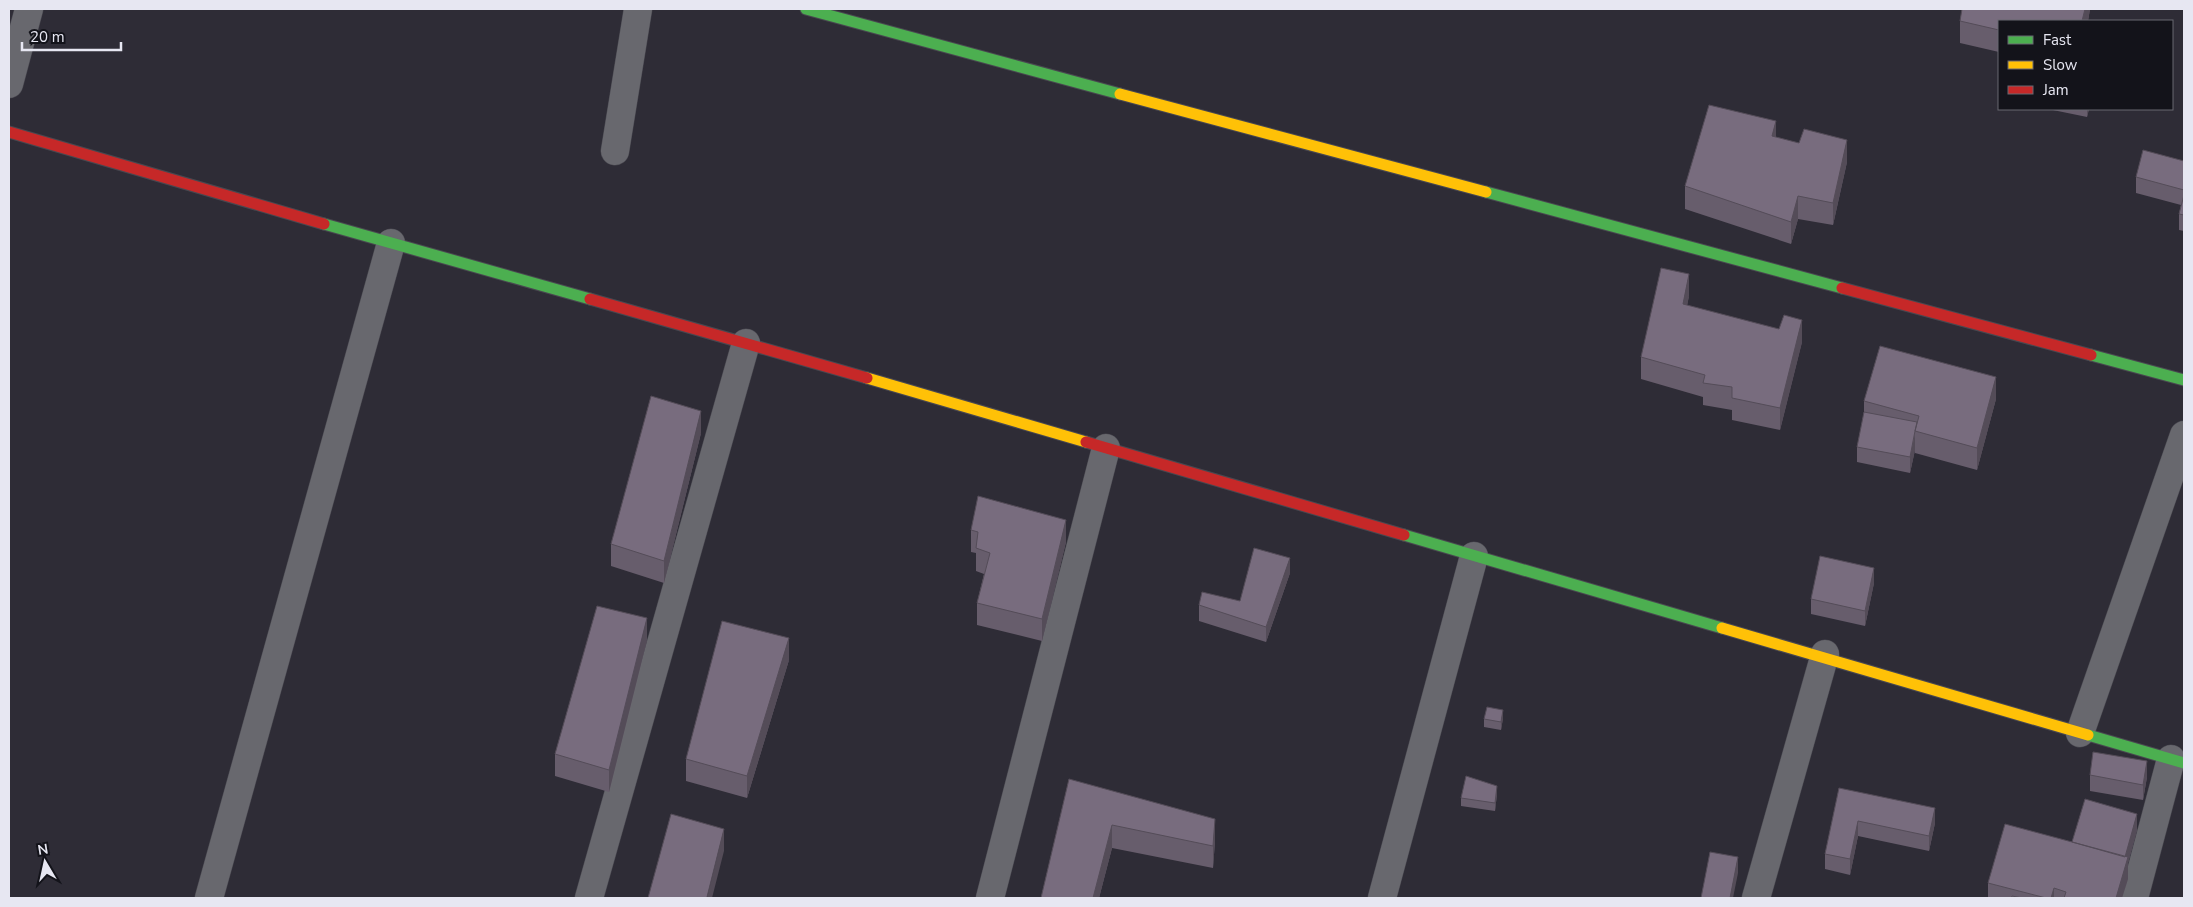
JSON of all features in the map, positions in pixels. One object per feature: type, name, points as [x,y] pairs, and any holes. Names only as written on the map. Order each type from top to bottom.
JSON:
[{"type":"street","points":[[9,84],[28,9]]},
{"type":"street","points":[[615,151],[638,9]]},
{"type":"street","points":[[806,9],[2184,380]]},
{"type":"street","points":[[9,132],[390,243],[746,343],[1474,556],[1824,656],[2178,761],[2134,898]]},
{"type":"street","points":[[209,898],[390,243]]},
{"type":"street","points":[[589,898],[746,343]]},
{"type":"street","points":[[2080,733],[2184,435]]},
{"type":"street","points":[[990,898],[1106,448]]},
{"type":"street","points":[[1382,898],[1474,556]]},
{"type":"street","points":[[1756,898],[1824,656]]},
{"type":"building","points":[[1962,9],[2085,9],[2082,20],[1998,20],[1998,30],[1960,21]]},
{"type":"building","points":[[1709,105],[1776,121],[1772,136],[1799,143],[1804,129],[1847,140],[1833,203],[1798,196],[1791,222],[1685,186]]},
{"type":"building","points":[[2143,150],[2184,161],[2184,190],[2136,177]]},
{"type":"building","points":[[2184,195],[2184,215],[2179,214]]},
{"type":"building","points":[[1661,268],[1689,274],[1683,304],[1779,329],[1784,315],[1802,320],[1780,408],[1732,398],[1732,387],[1703,383],[1705,375],[1641,357]]},
{"type":"building","points":[[1880,346],[1996,377],[1977,448],[1915,431],[1919,416],[1864,401]]},
{"type":"building","points":[[651,396],[701,411],[664,561],[611,544]]},
{"type":"building","points":[[1864,412],[1917,422],[1910,457],[1857,447]]},
{"type":"building","points":[[978,496],[1066,520],[1042,619],[977,603],[990,553],[976,548],[978,532],[971,530]]},
{"type":"building","points":[[1254,548],[1290,558],[1266,627],[1199,605],[1202,592],[1240,601]]},
{"type":"building","points":[[1820,556],[1874,568],[1865,611],[1811,599]]},
{"type":"building","points":[[597,606],[647,618],[609,770],[555,754]]},
{"type":"building","points":[[722,621],[789,638],[747,776],[686,759]]},
{"type":"building","points":[[1487,707],[1503,710],[1501,722],[1484,719]]},
{"type":"building","points":[[2093,752],[2147,761],[2143,785],[2090,775]]},
{"type":"building","points":[[1466,776],[1497,786],[1495,803],[1461,798]]},
{"type":"building","points":[[1069,779],[1215,819],[1213,846],[1112,825],[1093,898],[1041,898]]},
{"type":"building","points":[[1839,788],[1935,808],[1929,836],[1858,821],[1850,859],[1825,854]]},
{"type":"building","points":[[2085,799],[2137,814],[2125,857],[2072,842]]},
{"type":"building","points":[[671,814],[724,829],[707,897],[709,898],[648,898]]},
{"type":"building","points":[[2005,824],[2128,857],[2116,898],[2064,898],[2066,892],[2054,888],[2051,898],[2046,898],[1988,883]]},
{"type":"building","points":[[1710,852],[1738,857],[1730,898],[1701,898]]},
{"type":"traffic: fast","points":[[806,9],[1120,94]]},
{"type":"traffic: fast","points":[[1486,192],[1842,288]]},
{"type":"traffic: fast","points":[[324,224],[590,299]]},
{"type":"traffic: fast","points":[[2091,355],[2184,380]]},
{"type":"traffic: fast","points":[[1404,535],[1722,628]]},
{"type":"traffic: fast","points":[[2088,735],[2184,763]]},
{"type":"traffic: slow","points":[[1120,94],[1486,192]]},
{"type":"traffic: slow","points":[[867,378],[1086,442]]},
{"type":"traffic: slow","points":[[1722,628],[2088,735]]},
{"type":"traffic: jam","points":[[9,132],[324,224]]},
{"type":"traffic: jam","points":[[1842,288],[2091,355]]},
{"type":"traffic: jam","points":[[590,299],[867,378]]},
{"type":"traffic: jam","points":[[1086,442],[1404,535]]}]
